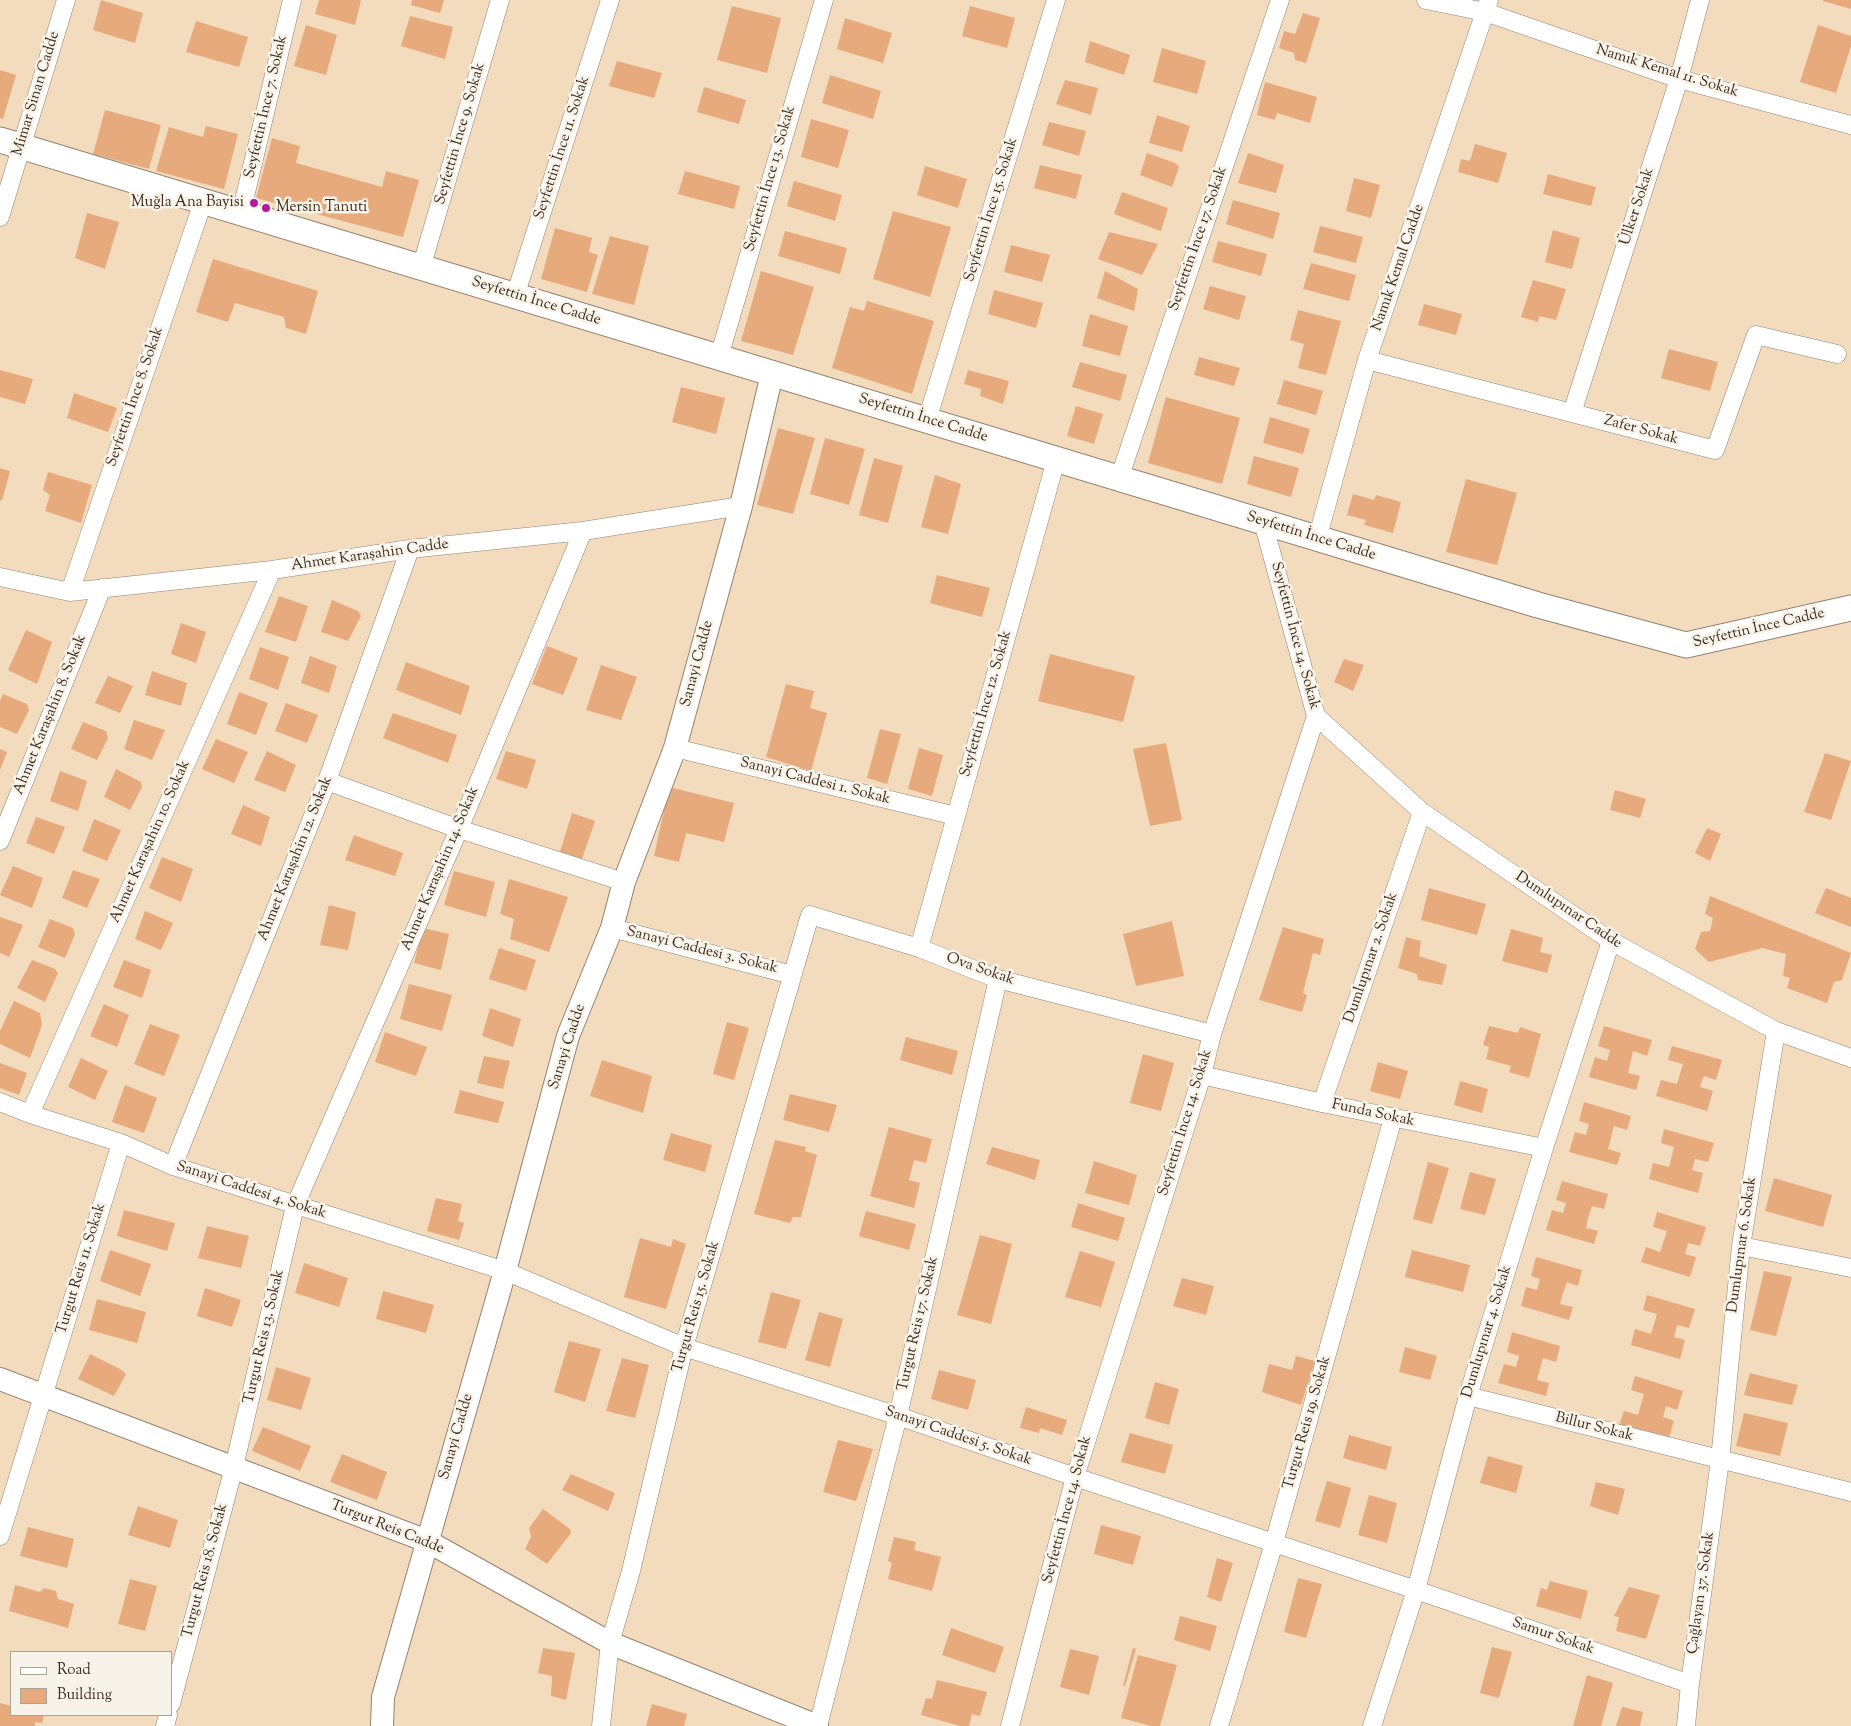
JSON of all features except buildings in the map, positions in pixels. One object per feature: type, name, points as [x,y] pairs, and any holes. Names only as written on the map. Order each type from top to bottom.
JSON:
[{"type":"main road","name":"Seyfettin İnce Cadde","points":[[11,144],[1538,605],[1686,646],[1851,608]]},
{"type":"street","name":"Mimar Sinan Cadde","points":[[0,217],[11,144],[66,0]]},
{"type":"street","name":"Seyfettin İnce 7. Sokak","points":[[241,213],[292,0]]},
{"type":"street","name":"Seyfettin İnce 9. Sokak","points":[[422,268],[500,0]]},
{"type":"street","name":"Seyfettin İnce 11. Sokak","points":[[515,296],[610,0]]},
{"type":"street","name":"Seyfettin İnce 13. Sokak","points":[[718,357],[824,0]]},
{"type":"street","name":"Seyfettin İnce 15. Sokak","points":[[927,420],[1056,0]]},
{"type":"street","name":"Seyfettin İnce 17. Sokak","points":[[1119,479],[1280,0]]},
{"type":"street","name":"Namık Kemal 11. Sokak","points":[[1426,0],[1487,6],[1679,79],[1851,125]]},
{"type":"street","name":"Ülker Sokak","points":[[1572,413],[1679,79],[1700,0]]},
{"type":"street","name":"Namık Kemal Cadde","points":[[1317,538],[1368,360],[1487,6]]},
{"type":"street","name":"Seyfettin İnce 8. Sokak","points":[[70,592],[203,202]]},
{"type":"street","name":"Zafer Sokak","points":[[1368,360],[1715,450],[1756,335],[1837,354]]},
{"type":"street","name":"Sanayi Cadde","points":[[382,1726],[383,1697],[505,1271],[568,1036],[612,928],[624,882],[674,748],[741,506],[772,374]]},
{"type":"street","name":"Seyfettin İnce 12. Sokak","points":[[919,948],[1056,460]]},
{"type":"street","name":"Ahmet Karaşahin Cadde","points":[[0,577],[70,592],[272,570],[410,549],[583,531],[741,506]]},
{"type":"street","name":"Seyfettin İnce 14. Sokak","points":[[1010,1726],[1075,1477],[1202,1075],[1212,1034],[1316,716],[1262,522]]},
{"type":"street","name":"Ahmet Karaşahin 14. Sokak","points":[[295,1206],[459,829],[583,531]]},
{"type":"street","name":"Ahmet Karaşahin 12. Sokak","points":[[173,1166],[327,781],[410,549]]},
{"type":"street","name":"Ahmet Karaşahin 10. Sokak","points":[[30,1114],[272,570]]},
{"type":"street","name":"Ahmet Karaşahin 8. Sokak","points":[[0,841],[102,588]]},
{"type":"street","name":"Dumlupınar Cadde","points":[[1316,716],[1422,812],[1611,941],[1776,1031],[1851,1058]]},
{"type":"street","name":"Sanayi Caddesi 1. Sokak","points":[[674,748],[956,816]]},
{"type":"street","points":[[327,781],[459,829],[624,882]]},
{"type":"street","name":"Dumlupınar 2. Sokak","points":[[1322,1104],[1422,812]]},
{"type":"street","name":"Ova Sokak","points":[[792,975],[810,915],[919,948],[998,979],[1212,1034]]},
{"type":"street","name":"Sanayi Caddesi 3. Sokak","points":[[612,928],[792,975]]},
{"type":"street","name":"Dumlupınar 4. Sokak","points":[[1372,1726],[1416,1590],[1468,1396],[1544,1148],[1611,941]]},
{"type":"street","name":"Turgut Reis 15. Sokak","points":[[601,1726],[610,1643],[631,1571],[684,1347],[792,975]]},
{"type":"street","name":"Turgut Reis 17. Sokak","points":[[817,1726],[898,1416],[998,979]]},
{"type":"street","name":"Dumlupınar 6. Sokak","points":[[1720,1460],[1741,1246],[1776,1031]]},
{"type":"street","name":"Funda Sokak","points":[[1202,1075],[1322,1104],[1544,1148]]},
{"type":"street","name":"Sanayi Caddesi 4. Sokak","points":[[0,1102],[121,1144],[173,1166],[505,1271]]},
{"type":"street","name":"Turgut Reis 19. Sokak","points":[[1219,1726],[1274,1543],[1393,1118]]},
{"type":"street","name":"Turgut Reis 11. Sokak","points":[[0,1536],[121,1144]]},
{"type":"street","name":"Turgut Reis 13. Sokak","points":[[234,1467],[295,1206]]},
{"type":"street","points":[[1741,1246],[1851,1268]]},
{"type":"street","name":"Sanayi Caddesi 5. Sokak","points":[[505,1271],[684,1347],[898,1416],[1416,1590]]},
{"type":"street","name":"Turgut Reis Cadde","points":[[0,1379],[428,1541],[610,1643],[817,1726]]},
{"type":"street","name":"Billur Sokak","points":[[1468,1396],[1851,1492]]},
{"type":"street","name":"Çağlayan 37. Sokak","points":[[1686,1726],[1720,1460]]},
{"type":"street","name":"Turgut Reis 18. Sokak","points":[[172,1700],[234,1467]]},
{"type":"street","name":"Samur Sokak","points":[[1416,1590],[1690,1684]]},
{"type":"place","name":"Muğla Ana Bayisi","points":[[254,203]]},
{"type":"place","name":"Mersin Tanuti","points":[[266,208]]}]
